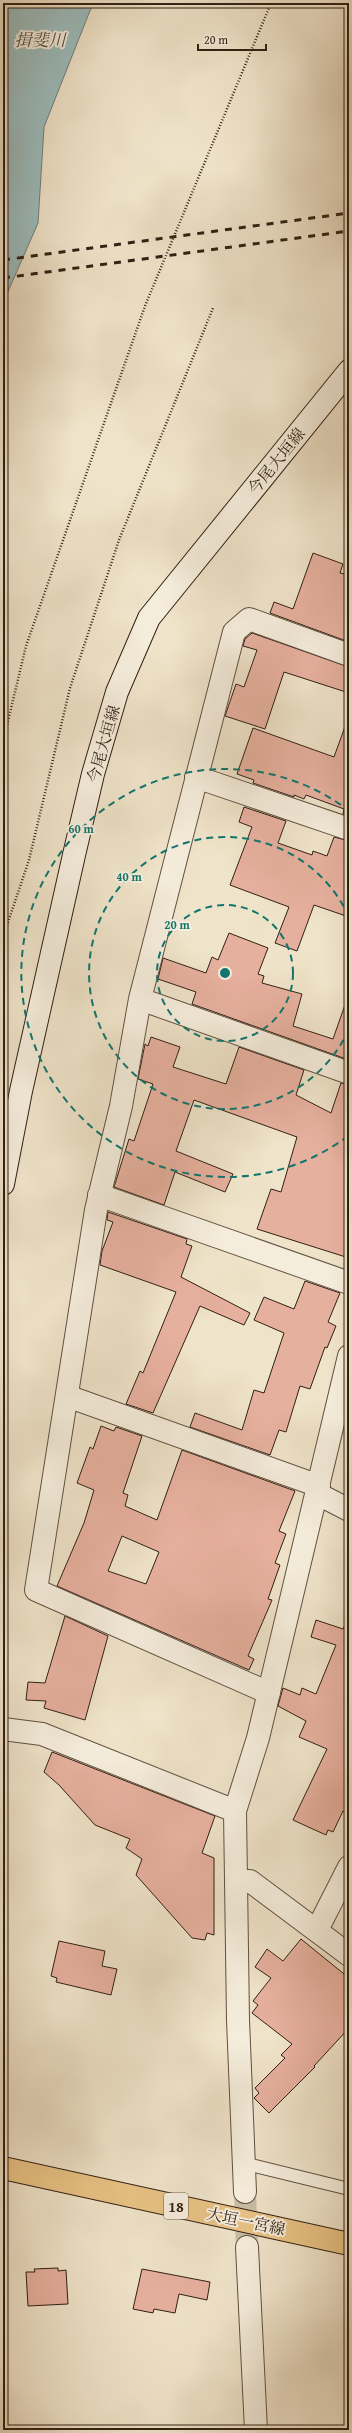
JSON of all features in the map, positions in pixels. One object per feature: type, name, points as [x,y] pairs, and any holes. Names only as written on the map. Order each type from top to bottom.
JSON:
[{"type":"main road","name":"大垣一宮線","points":[[3,2168],[349,2244]]},
{"type":"street","name":"今尾大垣線","points":[[3,1184],[21,1092],[93,774],[117,692],[149,618],[349,371]]},
{"type":"street","points":[[269,1693],[36,1590],[99,1195],[120,1106],[140,999],[234,632],[249,619],[349,655]]},
{"type":"street","points":[[196,777],[349,829]]},
{"type":"street","points":[[140,999],[349,1072]]},
{"type":"street","points":[[99,1195],[349,1283]]},
{"type":"street","points":[[245,2192],[238,2020],[235,1811],[258,1738],[349,1356]]},
{"type":"street","points":[[67,1396],[318,1490],[349,1510]]},
{"type":"street","points":[[3,1729],[42,1734],[235,1811]]},
{"type":"street","points":[[317,1930],[349,1867]]},
{"type":"street","points":[[236,1882],[250,1881],[349,1955]]},
{"type":"street","points":[[247,2247],[256,2430]]},
{"type":"lane","points":[[244,2163],[349,2190]]},
{"type":"path","points":[[3,742],[26,646],[145,306],[271,3]]},
{"type":"path","points":[[3,937],[29,860],[70,688],[118,540],[213,308]]},
{"type":"water","name":"揖斐川","points":[[3,3],[93,3],[44,127],[38,223],[3,303]]},
{"type":"building","points":[[313,553],[343,564],[340,573],[349,575],[349,642],[270,613],[274,602],[293,609]]},
{"type":"building","points":[[252,633],[349,667],[349,693],[284,672],[265,729],[225,716],[236,684],[244,687],[257,650],[243,646],[245,639]]},
{"type":"building","points":[[347,721],[349,816],[343,814],[344,809],[306,795],[304,799],[294,795],[294,797],[253,783],[254,780],[237,774],[253,728],[334,757]]},
{"type":"building","points":[[244,807],[286,821],[278,843],[312,855],[313,851],[327,856],[334,837],[349,841],[349,917],[314,905],[297,951],[275,943],[289,907],[230,885],[252,827],[239,822]]},
{"type":"building","points":[[229,933],[268,948],[258,974],[264,976],[262,983],[302,994],[293,1026],[333,1039],[346,1002],[349,1002],[349,1060],[192,1004],[196,992],[158,979],[163,958],[206,973],[212,957],[218,960]]},
{"type":"building","points":[[151,1037],[180,1047],[173,1067],[226,1084],[239,1047],[304,1070],[296,1095],[331,1113],[341,1083],[349,1085],[349,1258],[257,1229],[271,1189],[281,1192],[297,1137],[194,1100],[176,1151],[233,1174],[225,1192],[175,1172],[164,1205],[114,1187],[129,1139],[134,1141],[153,1084],[138,1079],[145,1044],[148,1046]]},
{"type":"building","points":[[108,1212],[187,1239],[186,1244],[192,1246],[181,1277],[250,1313],[244,1325],[200,1306],[153,1413],[126,1404],[140,1371],[143,1373],[176,1292],[100,1265],[102,1251],[113,1222],[107,1220]]},
{"type":"building","points":[[305,1281],[340,1293],[328,1322],[336,1326],[327,1348],[325,1347],[310,1389],[300,1386],[286,1432],[279,1430],[270,1455],[190,1427],[195,1413],[242,1430],[254,1390],[264,1393],[284,1333],[254,1320],[264,1297],[294,1309]]},
{"type":"building","points":[[101,1426],[114,1431],[116,1427],[142,1436],[123,1493],[128,1495],[125,1506],[157,1520],[182,1450],[295,1491],[279,1531],[286,1534],[275,1563],[280,1565],[268,1599],[272,1600],[248,1656],[254,1659],[249,1670],[57,1586],[84,1523],[94,1490],[77,1483],[90,1447],[93,1449]],"holes":[[[122,1536],[159,1552],[146,1584],[108,1571]]]},
{"type":"building","points":[[65,1616],[108,1636],[85,1720],[44,1708],[46,1701],[26,1700],[28,1682],[45,1683]]},
{"type":"building","points":[[349,1616],[349,1815],[343,1811],[333,1832],[328,1830],[326,1835],[293,1820],[327,1749],[299,1737],[306,1721],[278,1706],[283,1688],[300,1695],[302,1688],[316,1694],[336,1645],[311,1637],[316,1620],[343,1629]]},
{"type":"building","points":[[52,1752],[215,1816],[202,1853],[214,1858],[214,1935],[207,1933],[205,1940],[192,1938],[136,1875],[142,1859],[126,1848],[130,1839],[95,1825],[59,1785],[44,1772]]},
{"type":"building","points":[[301,1939],[349,1978],[349,2028],[314,2066],[315,2067],[269,2113],[254,2098],[259,2093],[255,2088],[285,2058],[281,2055],[292,2044],[252,2013],[258,2005],[253,2001],[271,1978],[255,1967],[267,1949],[283,1961]]},
{"type":"building","points":[[59,1941],[105,1951],[102,1966],[117,1969],[111,1995],[56,1982],[57,1978],[51,1976]]},
{"type":"building","points":[[58,2268],[58,2271],[66,2270],[68,2304],[28,2306],[26,2272],[35,2272],[34,2269]]},
{"type":"building","points":[[142,2269],[210,2282],[207,2300],[179,2294],[175,2313],[154,2309],[153,2313],[133,2309]]},
{"type":"tunnel","points":[[245,2192],[247,2247]]},
{"type":"railway","points":[[3,260],[349,213]]},
{"type":"railway","points":[[3,278],[349,231]]}]
